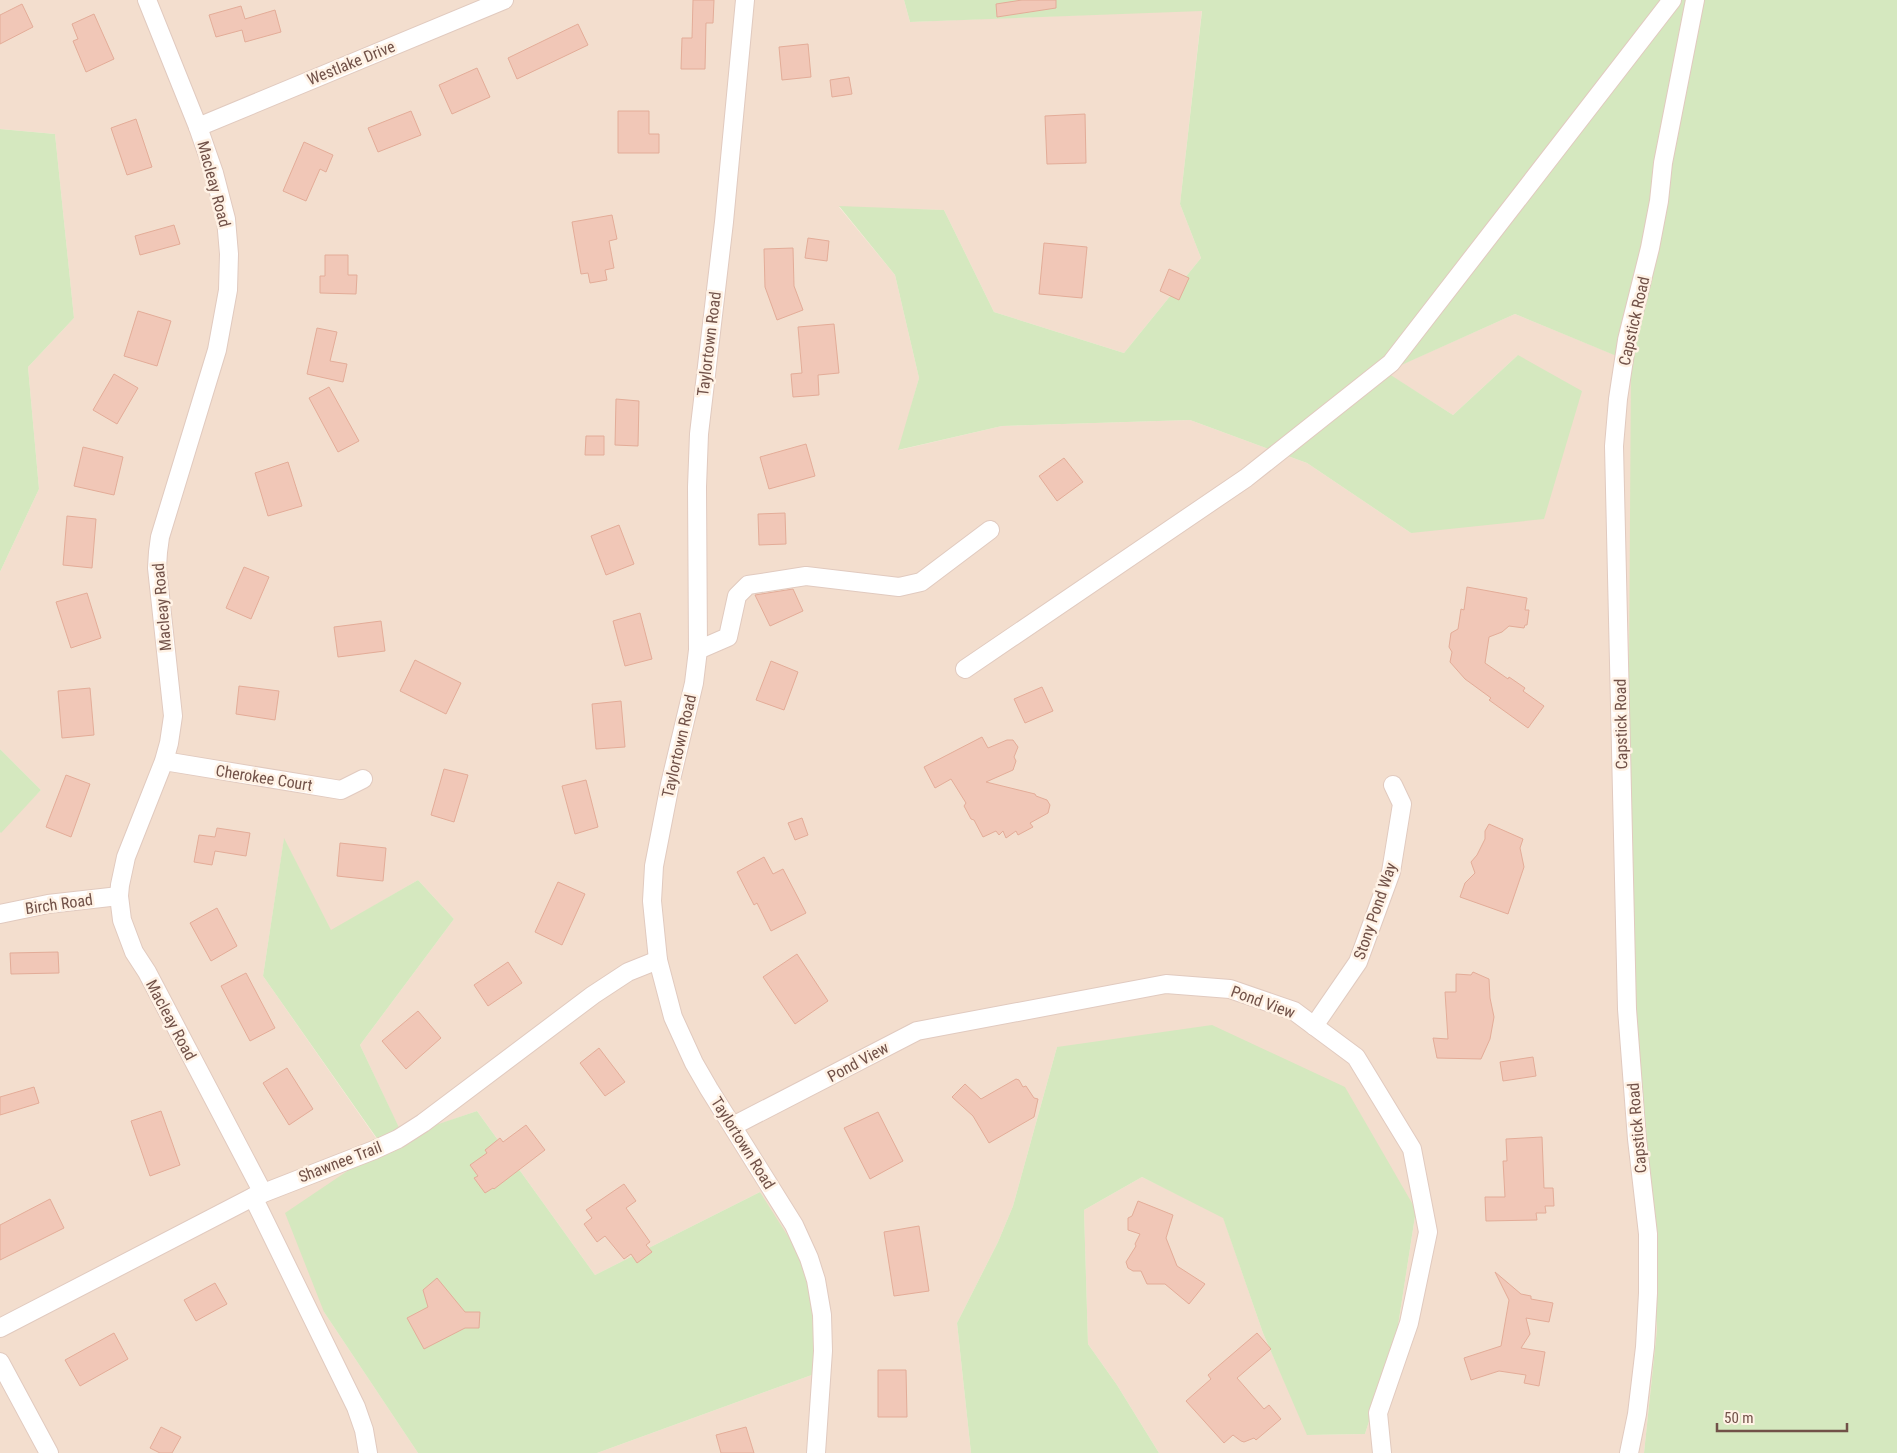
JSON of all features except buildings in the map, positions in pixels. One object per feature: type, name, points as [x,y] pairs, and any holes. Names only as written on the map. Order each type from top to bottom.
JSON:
[{"type":"street","name":"Macleay Road","points":[[147,0],[198,127],[214,173],[226,219],[229,254],[228,290],[211,374],[160,537],[157,568],[173,716],[164,761],[131,840],[122,874],[119,896],[122,920],[134,952],[147,972],[258,1195],[356,1407],[364,1430],[368,1453]]},
{"type":"street","name":"Westlake Drive","points":[[198,127],[504,0]]},
{"type":"street","name":"Taylortown Road","points":[[745,0],[724,222],[699,434],[697,487],[698,650],[694,683],[670,784],[654,866],[652,901],[658,960],[668,999],[681,1034],[709,1089],[794,1225],[809,1258],[816,1280],[822,1315],[823,1351],[816,1453]]},
{"type":"street","points":[[965,669],[1246,478],[1391,363],[1672,0]]},
{"type":"street","name":"Capstick Road","points":[[1629,1453],[1637,1414],[1645,1347],[1648,1292],[1648,1234],[1637,1139],[1626,980],[1618,541],[1614,493],[1614,446],[1618,399],[1627,340],[1650,248],[1659,201],[1663,163],[1695,0]]},
{"type":"street","points":[[698,650],[728,637],[737,596],[748,584],[806,576],[899,586],[921,582],[990,530]]},
{"type":"street","name":"Cherokee Court","points":[[164,761],[341,790],[363,779]]},
{"type":"street","name":"Stony Pond Way","points":[[1314,1026],[1358,962],[1391,872],[1402,804],[1393,785]]},
{"type":"street","name":"Birch Road","points":[[0,914],[48,904],[119,896]]},
{"type":"street","name":"Shawnee Trail","points":[[0,1328],[258,1195],[398,1139],[423,1123],[593,995],[628,972],[658,960]]},
{"type":"street","name":"Pond View","points":[[733,1126],[917,1031],[1166,984],[1230,989],[1294,1011],[1356,1057],[1412,1150],[1428,1232],[1409,1323],[1378,1414],[1382,1453]]},
{"type":"street","points":[[0,1362],[49,1453]]},
{"type":"shaded area","points":[[0,0],[904,0],[910,22],[1202,10],[1180,204],[1201,258],[1124,353],[994,312],[944,210],[839,207],[895,275],[919,378],[899,450],[1002,426],[1190,420],[1307,463],[1411,533],[1518,355],[1453,415],[1385,372],[1515,314],[1632,362],[1627,976],[1657,1329],[1644,1453],[1159,1453],[1117,1385],[1088,1344],[1084,1210],[1142,1177],[1223,1217],[1263,1333],[1308,1435],[1365,1434],[1397,1332],[1416,1210],[1057,1047],[1013,1206],[998,1242],[957,1323],[971,1453],[597,1453],[820,1372],[760,1192],[595,1275],[477,1111],[403,1137],[360,1045],[454,919],[418,880],[331,931],[284,839],[263,976],[383,1148],[324,1312],[418,1453],[0,1453],[0,832],[41,790],[0,749],[0,572],[39,489],[28,367],[74,318],[55,134],[0,129]]},
{"type":"green space","points":[[904,0],[1897,0],[1897,1453],[1644,1453],[1657,1329],[1627,976],[1631,362],[1515,314],[1386,372],[1453,415],[1518,355],[1582,391],[1544,519],[1411,533],[1307,463],[1190,420],[1002,426],[898,450],[919,378],[895,275],[839,206],[944,210],[994,312],[1124,353],[1201,258],[1180,204],[1202,11],[910,22]]},
{"type":"green space","points":[[0,129],[55,134],[74,318],[28,367],[39,489],[0,572]]},
{"type":"green space","points":[[0,749],[41,790],[1,833],[0,832]]},
{"type":"green space","points":[[284,838],[331,930],[418,880],[454,919],[360,1045],[403,1136],[477,1111],[595,1275],[760,1192],[812,1274],[820,1372],[597,1453],[418,1453],[324,1312],[285,1213],[383,1147],[263,976]]},
{"type":"green space","points":[[1212,1025],[1345,1087],[1416,1210],[1397,1332],[1365,1434],[1307,1435],[1263,1333],[1223,1218],[1142,1177],[1084,1210],[1088,1344],[1117,1385],[1159,1453],[971,1453],[957,1323],[998,1242],[1013,1206],[1057,1047]]}]
